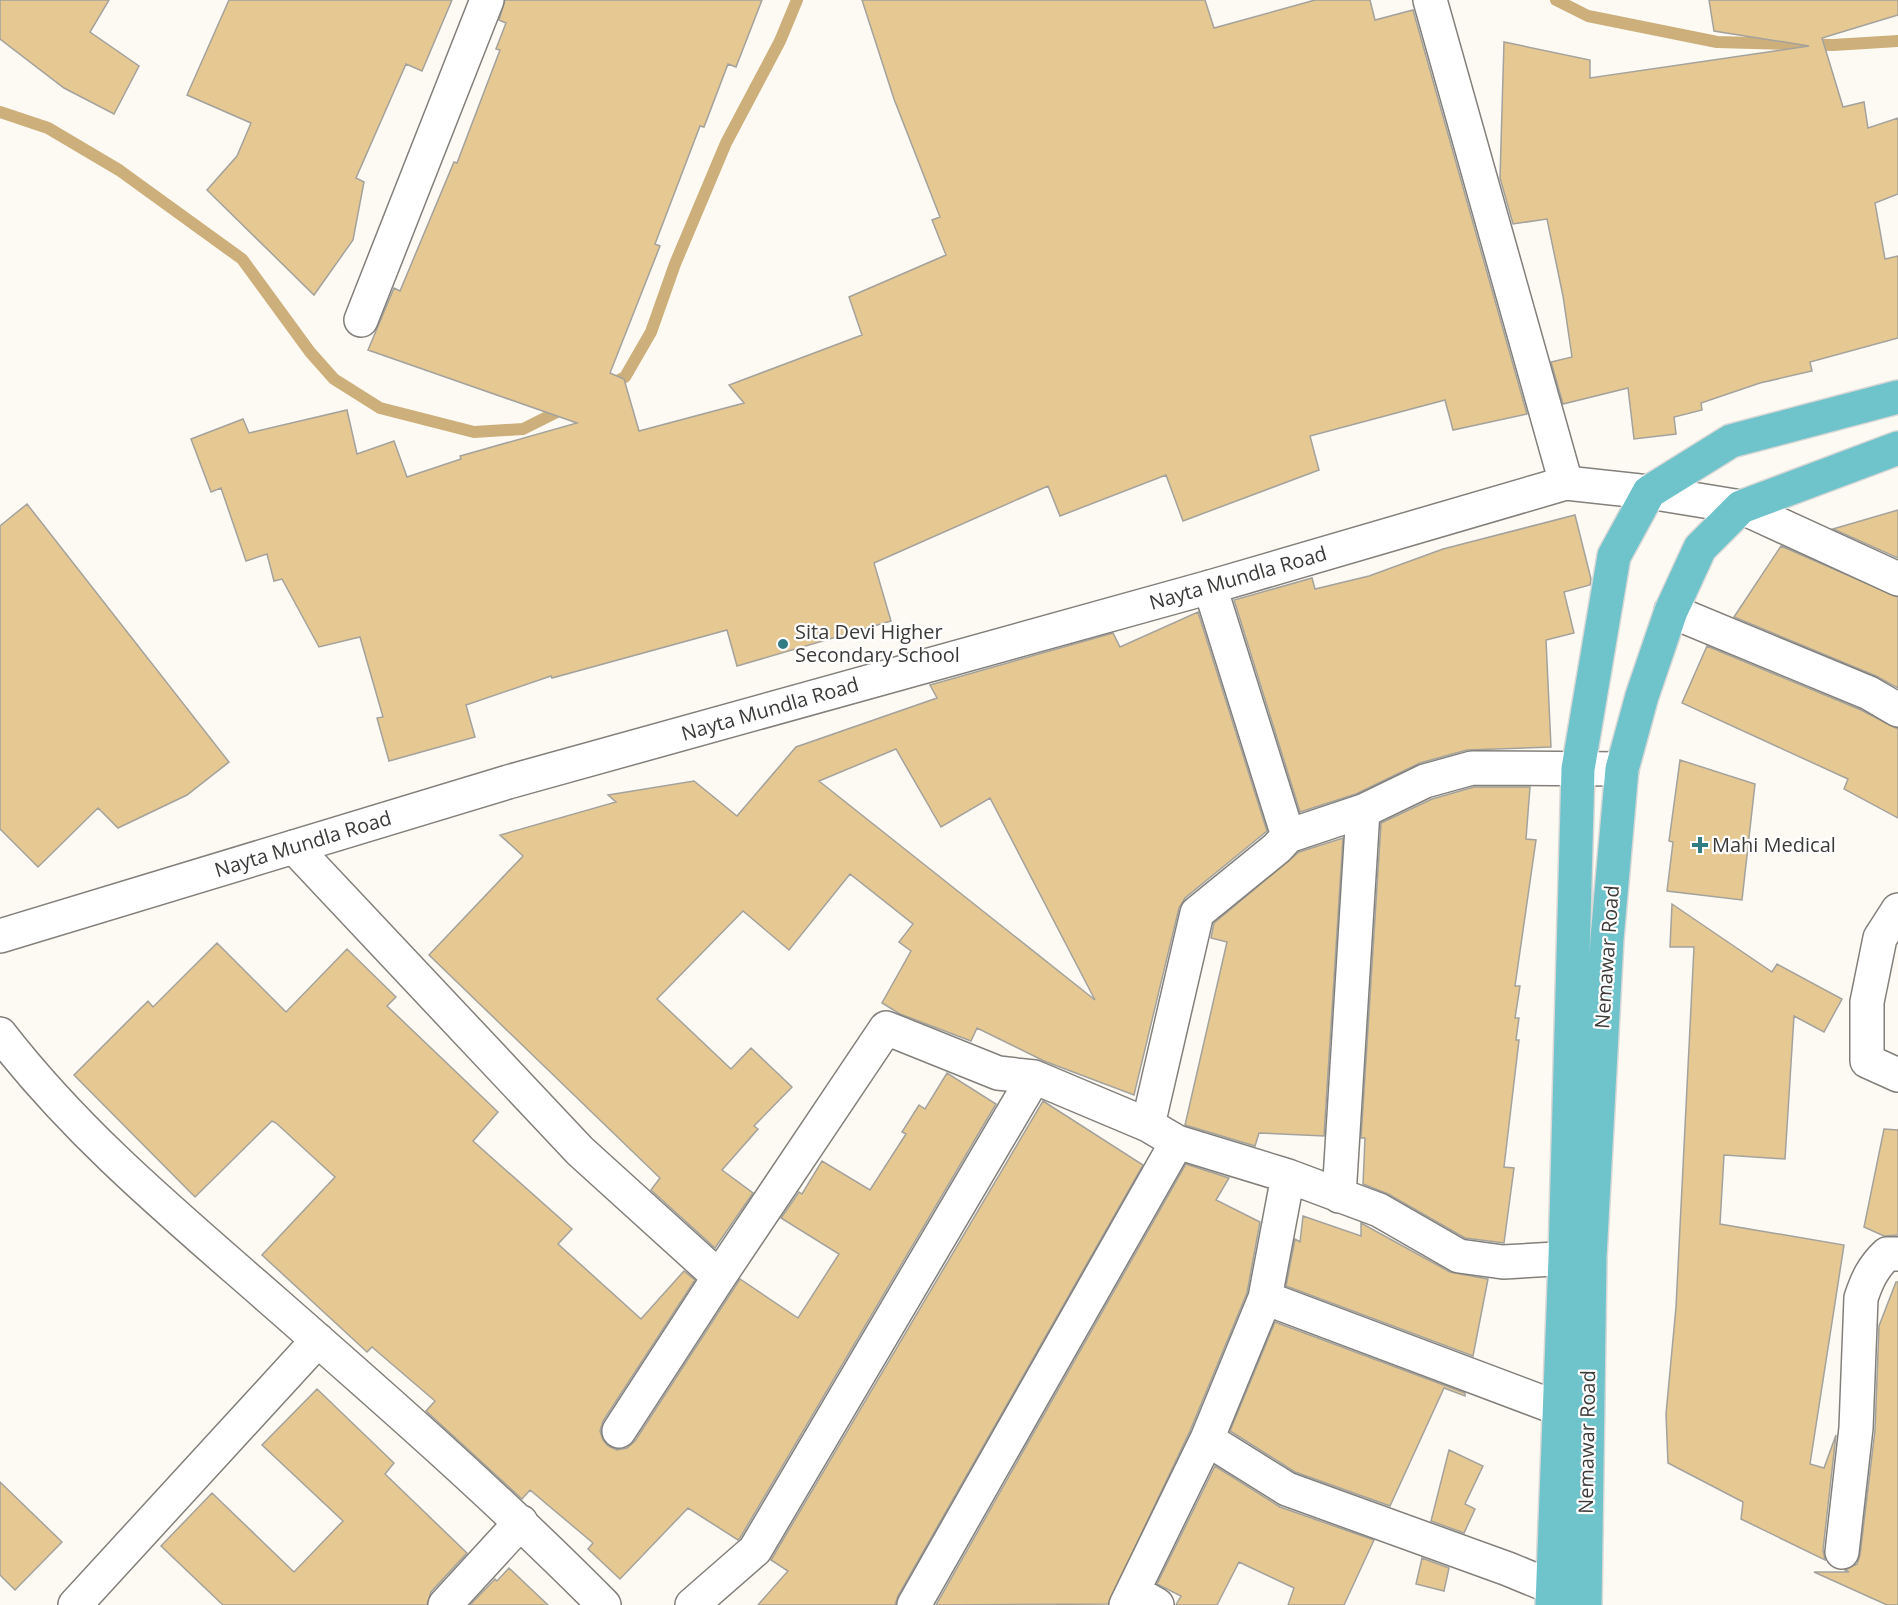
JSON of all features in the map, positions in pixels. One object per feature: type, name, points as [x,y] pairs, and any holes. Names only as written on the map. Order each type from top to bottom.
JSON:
[{"type":"highway","points":[[1649,492],[1731,441],[1898,397]]},
{"type":"highway","name":"Nemawar Road","points":[[1578,1258],[1622,769],[1642,696],[1671,611],[1700,548],[1741,507],[1898,447]]},
{"type":"highway","name":"Nemawar Road","points":[[1552,1596],[1572,1413],[1578,1258],[1578,769],[1614,556],[1649,492]]},
{"type":"highway","name":"Nemawar Road","points":[[1572,1413],[1585,1603]]},
{"type":"street","points":[[361,320],[487,0]]},
{"type":"street","points":[[1432,11],[1566,483]]},
{"type":"street","name":"Nayta Mundla Road","points":[[0,936],[519,778],[1210,587],[1566,483],[1649,492],[1741,507],[1898,579]]},
{"type":"street","points":[[1210,587],[1287,836]]},
{"type":"street","points":[[1671,611],[1869,693],[1898,710]]},
{"type":"street","points":[[1148,1125],[1197,913],[1277,848],[1287,836],[1363,811],[1425,781],[1472,768],[1622,769]]},
{"type":"street","points":[[1339,1196],[1363,811]]},
{"type":"street","points":[[294,847],[580,1152],[719,1277]]},
{"type":"street","points":[[1898,909],[1880,938],[1867,1002],[1867,1061],[1898,1075]]},
{"type":"street","points":[[619,1431],[886,1028],[998,1073],[1034,1077],[1148,1125],[1177,1142],[1288,1176],[1379,1210],[1459,1256],[1503,1262],[1578,1258]]},
{"type":"street","points":[[0,1034],[28,1070],[114,1162],[318,1340],[521,1522],[604,1605]]},
{"type":"street","points":[[692,1605],[755,1550],[1034,1077]]},
{"type":"street","points":[[914,1605],[1177,1142]]},
{"type":"street","points":[[1139,1600],[1265,1298],[1288,1176]]},
{"type":"street","points":[[1842,1552],[1856,1428],[1861,1298],[1868,1278],[1879,1262],[1887,1254],[1898,1254]]},
{"type":"street","points":[[1265,1298],[1572,1413]]},
{"type":"street","points":[[75,1605],[318,1340]]},
{"type":"street","points":[[1207,1439],[1287,1489],[1552,1596],[1585,1603]]},
{"type":"street","points":[[445,1605],[521,1522]]},
{"type":"building","points":[[0,0],[109,0],[90,32],[139,66],[114,114],[64,88],[0,39]]},
{"type":"building","points":[[229,0],[452,0],[422,71],[406,64],[356,178],[364,182],[353,240],[314,295],[207,190],[237,156],[251,123],[187,95]]},
{"type":"building","points":[[505,0],[762,0],[736,67],[728,64],[704,127],[700,126],[655,244],[660,246],[610,373],[624,379],[639,431],[744,403],[729,385],[862,335],[849,297],[946,255],[932,220],[940,217],[894,99],[862,0],[1205,0],[1214,28],[1315,0],[1370,0],[1375,20],[1413,10],[1527,414],[1453,430],[1445,400],[1310,436],[1319,470],[1183,521],[1166,475],[1060,516],[1048,486],[874,563],[891,621],[737,666],[727,630],[552,678],[551,676],[466,705],[475,737],[389,761],[377,718],[383,717],[360,637],[319,647],[282,579],[274,581],[267,554],[246,561],[221,488],[211,492],[191,439],[243,419],[249,433],[347,410],[357,454],[394,441],[407,477],[461,459],[460,456],[577,423],[368,350],[394,288],[400,291],[454,162],[457,163],[500,50],[496,49],[506,23],[499,20]]},
{"type":"building","points":[[1709,0],[1898,0],[1898,15],[1822,38],[1843,107],[1864,102],[1868,128],[1898,118],[1898,194],[1875,203],[1885,259],[1898,256],[1898,338],[1810,362],[1812,371],[1760,383],[1701,403],[1702,410],[1674,417],[1676,434],[1634,439],[1628,388],[1563,404],[1551,362],[1572,357],[1563,296],[1547,219],[1513,224],[1500,178],[1504,42],[1590,60],[1590,78],[1809,46],[1714,31]]},
{"type":"building","points":[[27,504],[229,762],[187,795],[118,828],[98,808],[38,867],[0,829],[0,526]]},
{"type":"building","points":[[1898,510],[1898,558],[1833,529]]},
{"type":"building","points":[[1575,515],[1591,579],[1590,585],[1564,592],[1574,633],[1546,640],[1551,747],[1467,750],[1420,763],[1356,794],[1300,812],[1234,600],[1312,578],[1315,589],[1369,576],[1443,549]]},
{"type":"building","points":[[1781,546],[1898,597],[1898,688],[1876,676],[1734,617]]},
{"type":"building","points":[[1198,612],[1267,831],[1185,898],[1179,908],[1134,1095],[1044,1061],[977,1028],[971,1041],[900,1014],[882,1003],[911,951],[899,942],[913,924],[850,874],[789,950],[743,911],[657,999],[731,1069],[751,1048],[792,1087],[754,1126],[758,1129],[722,1170],[753,1193],[715,1248],[651,1190],[660,1178],[429,955],[523,856],[500,835],[616,802],[608,795],[694,781],[737,816],[796,747],[937,698],[930,685],[1113,633],[1120,647]],"holes":[[[896,749],[941,827],[990,798],[1095,1000],[819,781]]]},
{"type":"building","points":[[1707,646],[1861,710],[1898,729],[1898,818],[1844,789],[1848,779],[1682,703]]},
{"type":"building","points":[[1680,760],[1755,784],[1742,900],[1667,891],[1673,842],[1669,841]]},
{"type":"building","points":[[1474,787],[1530,787],[1526,839],[1536,840],[1515,986],[1520,986],[1515,1018],[1519,1018],[1516,1040],[1519,1040],[1504,1167],[1514,1168],[1504,1243],[1465,1238],[1388,1194],[1363,1184],[1365,1138],[1361,1138],[1381,823],[1432,799]]},
{"type":"building","points":[[1343,838],[1324,1136],[1259,1133],[1255,1146],[1185,1125],[1227,942],[1211,938],[1214,923],[1299,852]]},
{"type":"building","points":[[1672,904],[1772,972],[1777,964],[1842,999],[1824,1032],[1794,1016],[1785,1159],[1724,1155],[1720,1224],[1844,1245],[1810,1464],[1824,1468],[1836,1435],[1823,1550],[1825,1560],[1741,1519],[1743,1502],[1668,1463],[1666,1414],[1676,1307],[1694,947],[1670,947]]},
{"type":"building","points":[[217,943],[286,1012],[347,949],[396,997],[387,1006],[498,1112],[473,1141],[572,1229],[558,1244],[641,1319],[684,1271],[695,1280],[603,1421],[600,1431],[603,1440],[608,1446],[617,1450],[627,1448],[635,1441],[740,1279],[798,1318],[839,1254],[781,1218],[799,1192],[802,1194],[822,1161],[870,1190],[906,1134],[902,1132],[919,1105],[925,1109],[947,1073],[996,1104],[740,1538],[738,1540],[688,1508],[620,1579],[588,1549],[593,1543],[530,1490],[522,1499],[426,1411],[435,1401],[372,1347],[367,1352],[262,1255],[335,1177],[272,1121],[195,1197],[74,1075],[148,1001],[153,1007]]},
{"type":"building","points":[[1043,1101],[1143,1165],[898,1596],[895,1605],[758,1605],[788,1571],[771,1560]]},
{"type":"building","points":[[1884,1129],[1898,1130],[1898,1235],[1884,1236],[1864,1227]]},
{"type":"building","points":[[1186,1164],[1229,1178],[1216,1200],[1260,1222],[1247,1293],[1190,1431],[1108,1604],[936,1605]]},
{"type":"building","points":[[1303,1216],[1361,1236],[1361,1223],[1450,1272],[1488,1279],[1473,1356],[1286,1286],[1295,1239],[1300,1242]]},
{"type":"building","points":[[1896,1282],[1898,1282],[1898,1605],[1887,1605],[1814,1572],[1849,1572],[1845,1570],[1857,1564],[1860,1555],[1875,1430],[1879,1326]]},
{"type":"building","points":[[1275,1322],[1465,1393],[1465,1396],[1444,1388],[1390,1506],[1295,1472],[1230,1431]]},
{"type":"building","points":[[317,1389],[394,1463],[385,1474],[467,1553],[431,1592],[427,1605],[223,1605],[161,1546],[212,1493],[294,1572],[343,1521],[262,1445]]},
{"type":"building","points":[[1449,1450],[1483,1466],[1465,1504],[1475,1509],[1464,1533],[1431,1521]]},
{"type":"building","points":[[1215,1466],[1280,1507],[1374,1540],[1344,1605],[1288,1605],[1294,1588],[1239,1562],[1217,1605],[1176,1605],[1181,1596],[1157,1584]]},
{"type":"building","points":[[0,1482],[62,1542],[15,1590],[0,1575]]},
{"type":"building","points":[[1422,1558],[1449,1568],[1444,1591],[1416,1584]]},
{"type":"building","points":[[509,1568],[548,1605],[470,1605],[495,1579],[497,1581]]},
{"type":"waterway","points":[[609,385],[625,377],[651,332],[675,264],[726,143],[780,41],[797,0]]},
{"type":"waterway","points":[[1556,0],[1588,16],[1717,42],[1833,45],[1898,41]]},
{"type":"waterway","points":[[0,112],[48,128],[119,170],[242,259],[310,352],[334,379],[380,408],[474,432],[523,429],[567,407]]},
{"type":"place","name":"Sita Devi Higher Secondary School","points":[[783,644]]},
{"type":"place","name":"Mahi Medical","points":[[1700,845]]}]
